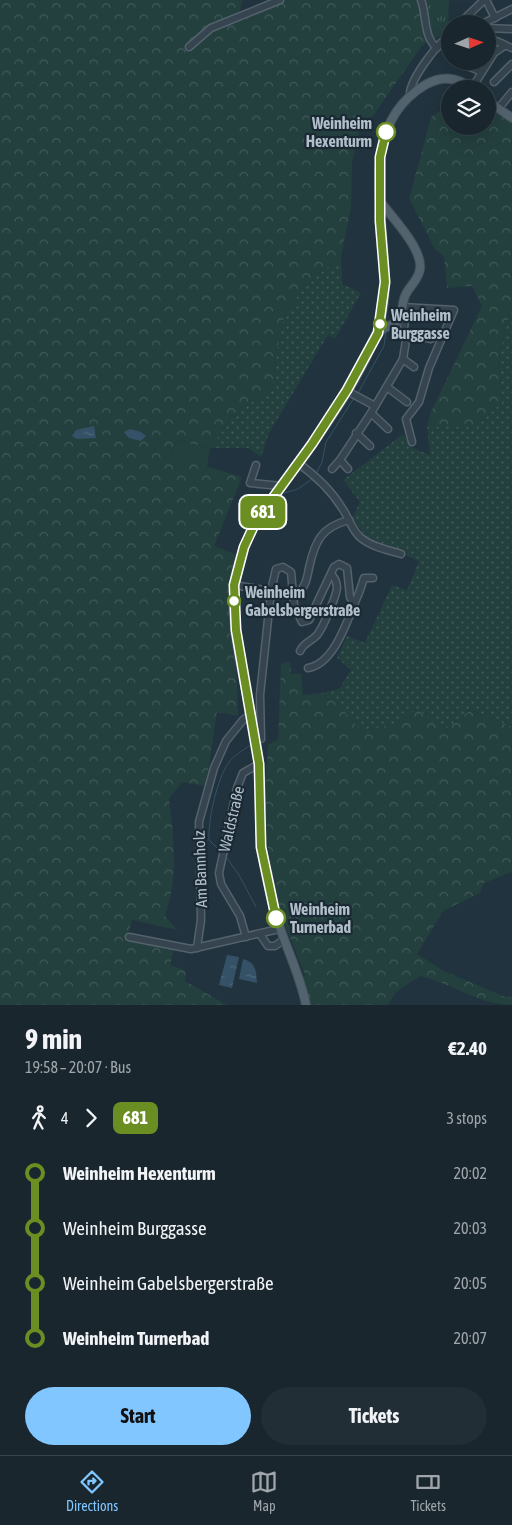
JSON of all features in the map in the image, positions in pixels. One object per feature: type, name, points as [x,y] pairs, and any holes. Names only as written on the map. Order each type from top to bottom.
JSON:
[{"type":"main road","points":[[306,1005],[301,986],[279,930],[261,847],[259,764],[236,625],[234,585],[244,547],[253,527],[281,486],[353,394],[383,323],[385,282],[380,221],[380,157],[382,145],[393,118],[410,96],[428,83],[441,79],[457,80]]},
{"type":"main road","points":[[498,109],[512,118]]},
{"type":"main road","points":[[380,201],[417,252],[421,262],[419,274],[406,294],[400,315],[395,323],[383,323]]},
{"type":"main road","points":[[380,221],[390,216]]},
{"type":"street","points":[[189,47],[211,28],[280,0]]},
{"type":"street","points":[[421,0],[428,34],[437,48]]},
{"type":"street","points":[[469,15],[485,0],[491,15]]},
{"type":"street","points":[[496,17],[512,9]]},
{"type":"street","points":[[496,28],[512,29]]},
{"type":"street","points":[[496,40],[500,41],[504,46],[512,48]]},
{"type":"street","points":[[410,96],[413,82],[441,44]]},
{"type":"street","points":[[478,80],[494,53],[504,46]]},
{"type":"street","points":[[496,80],[512,64]]},
{"type":"street","points":[[477,70],[482,72]]},
{"type":"street","points":[[498,109],[512,92]]},
{"type":"street","points":[[402,307],[454,310],[429,368],[419,402],[406,419],[412,442]]},
{"type":"street","points":[[332,469],[371,413],[403,359],[407,334],[404,330],[405,318],[400,315]]},
{"type":"street","points":[[407,334],[431,338]]},
{"type":"street","points":[[403,359],[414,367]]},
{"type":"street","points":[[387,387],[406,402]]},
{"type":"street","points":[[353,394],[375,406]]},
{"type":"street","points":[[371,413],[388,430]]},
{"type":"street","points":[[356,434],[370,446]]},
{"type":"street","points":[[340,460],[348,469]]},
{"type":"street","points":[[298,464],[314,475],[336,498],[350,520],[354,531],[361,538],[375,546],[401,554]]},
{"type":"street","points":[[256,465],[250,483],[281,486]]},
{"type":"street","points":[[293,593],[298,593],[305,584],[313,553],[320,540],[331,526],[350,520]]},
{"type":"street","points":[[261,739],[260,695],[273,574],[280,567],[291,572],[296,614],[302,622],[308,622],[331,574],[339,564],[347,568],[350,597],[354,604]]},
{"type":"street","points":[[300,651],[305,643],[319,632],[336,591],[337,584],[331,574]]},
{"type":"street","points":[[308,668],[320,664],[329,657],[364,578],[373,578]]},
{"type":"street","points":[[234,585],[271,591]]},
{"type":"street","points":[[248,697],[260,695]]},
{"type":"street","name":"Am Bannholz","points":[[197,948],[202,906],[199,822],[214,768],[226,741],[243,720],[251,714]]},
{"type":"street","name":"Waldstraße","points":[[246,937],[240,916],[221,884],[220,873],[237,788],[243,773],[259,764]]},
{"type":"street","points":[[129,938],[180,949],[197,948],[279,930]]},
{"type":"street","points":[[260,934],[265,944],[271,947],[283,940]]},
{"type":"green space","points":[[0,0],[242,0],[238,21],[283,0],[422,0],[432,34],[436,30],[441,33],[441,36],[428,41],[421,47],[368,123],[361,124],[352,162],[351,207],[341,257],[303,287],[284,317],[276,355],[275,378],[269,393],[238,409],[210,448],[177,441],[170,455],[242,477],[214,546],[237,555],[234,575],[233,615],[238,716],[217,712],[206,786],[182,782],[169,799],[174,844],[174,872],[165,916],[177,930],[132,920],[127,938],[174,950],[170,965],[186,971],[185,981],[227,1005],[0,1005]]},
{"type":"green space","points":[[422,0],[449,0],[449,15],[441,15],[441,33],[436,30],[429,34]]},
{"type":"green space","points":[[441,110],[441,135],[496,135],[496,113],[512,122],[512,305],[498,360],[503,401],[476,427],[427,427],[430,414],[482,306],[472,286],[447,288],[444,257],[435,249],[409,199],[431,117]]},
{"type":"green space","points":[[341,257],[342,284],[361,293],[335,339],[328,335],[269,433],[261,457],[248,448],[210,448],[238,409],[269,393],[275,378],[276,355],[284,317],[303,287]]},
{"type":"green space","points":[[512,305],[512,727],[471,710],[443,731],[396,724],[361,731],[339,705],[322,693],[339,689],[351,670],[337,658],[347,636],[365,643],[392,585],[407,590],[419,561],[367,539],[352,518],[360,502],[343,480],[403,434],[413,448],[430,455],[427,427],[476,427],[503,401],[498,360]]},
{"type":"green space","points":[[177,441],[210,448],[207,468],[170,455]]},
{"type":"green space","points":[[290,661],[291,674],[301,674],[303,695],[322,693],[339,705],[361,731],[396,724],[402,713],[421,711],[443,731],[471,710],[512,727],[512,872],[484,883],[480,893],[443,911],[417,954],[444,971],[503,996],[512,997],[512,1005],[477,998],[443,983],[420,976],[396,992],[388,1005],[309,1005],[303,979],[305,975],[279,910],[266,838],[264,802],[268,745],[278,739],[281,664]]},
{"type":"water","points":[[94,426],[96,438],[77,439],[72,436],[76,430]]},
{"type":"water","points":[[130,429],[141,432],[146,436],[141,441],[129,438],[124,432]]},
{"type":"water","points":[[227,955],[239,957],[232,988],[219,985]]},
{"type":"water","points":[[243,959],[253,965],[257,983],[239,979]]},
{"type":"waterway","points":[[358,393],[384,346],[386,331]]},
{"type":"waterway","points":[[316,474],[322,462],[326,442],[354,398]]},
{"type":"waterway","points":[[284,493],[298,489],[312,479]]},
{"type":"waterway","points":[[221,852],[209,840],[214,800],[221,778],[229,762],[250,745]]},
{"type":"waterway","points":[[226,857],[239,875],[256,907]]},
{"type":"bus line","name":"681","points":[[276,918],[261,847],[260,782],[257,744],[236,630],[234,585],[244,547],[256,521],[312,444],[347,390],[378,333],[385,282],[380,221],[380,157],[386,132]]},
{"type":"place","name":"Weinheim Hexenturm","points":[[386,132]]},
{"type":"place","name":"Weinheim Burggasse","points":[[380,324]]},
{"type":"place","name":"Weinheim Gabelsbergerstraße","points":[[234,601]]},
{"type":"place","name":"Weinheim Turnerbad","points":[[276,918]]}]
